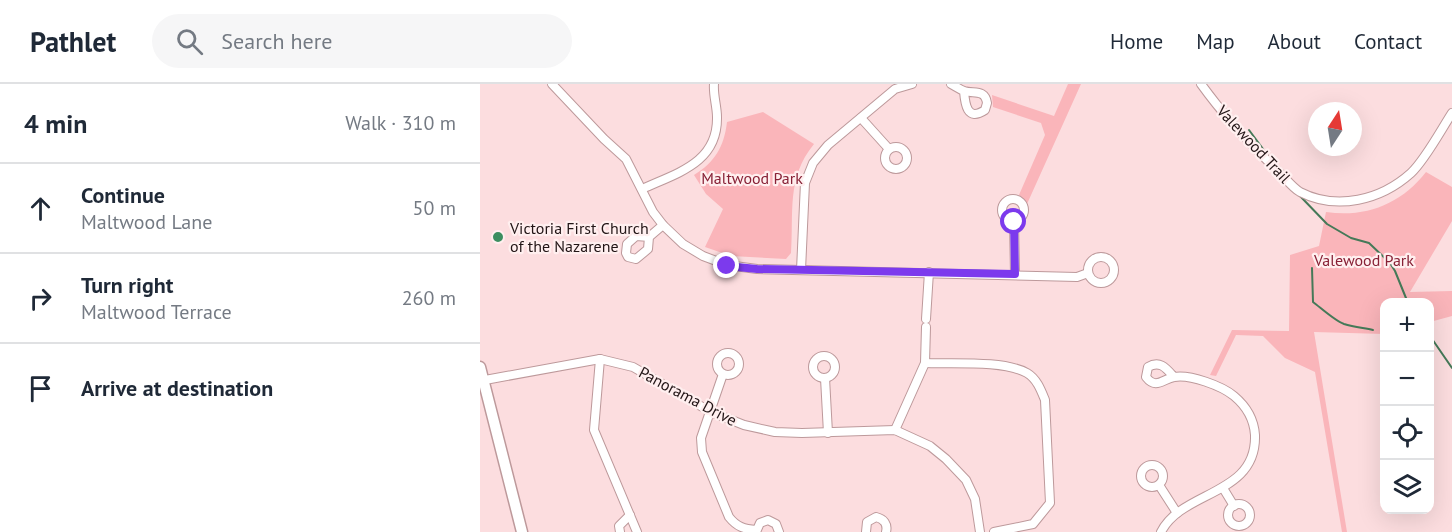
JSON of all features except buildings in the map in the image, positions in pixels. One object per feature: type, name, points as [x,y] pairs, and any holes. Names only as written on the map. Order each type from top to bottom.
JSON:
[{"type":"main road","points":[[480,367],[522,532]]},
{"type":"street","points":[[552,84],[604,140],[626,159],[663,225],[683,244],[727,266],[801,270],[1077,276],[1088,273]]},
{"type":"street","points":[[642,189],[691,166],[706,155],[716,137],[714,84]]},
{"type":"street","points":[[801,270],[805,183],[813,163],[828,145],[894,89],[912,84]]},
{"type":"street","points":[[951,84],[964,91]]},
{"type":"street","name":"Valewood Trail","points":[[1201,84],[1261,155],[1299,191],[1318,198],[1336,201],[1354,201],[1373,197],[1394,187],[1413,171],[1452,112]]},
{"type":"street","points":[[861,118],[889,149]]},
{"type":"street","points":[[1014,222],[1015,274]]},
{"type":"street","points":[[649,237],[663,225]]},
{"type":"street","points":[[895,430],[925,363],[929,272]]},
{"type":"street","points":[[600,359],[594,430],[637,532]]},
{"type":"street","name":"Panorama Drive","points":[[485,380],[600,359],[633,367],[711,412],[744,425],[775,432],[828,433],[895,430],[930,446],[966,480],[975,499],[980,532]]},
{"type":"street","points":[[925,363],[1009,366],[1029,374],[1040,386],[1045,400],[1050,503],[1033,524],[994,532]]},
{"type":"street","points":[[723,374],[701,438],[702,452],[729,518],[744,529],[756,531],[760,523],[768,520],[776,524],[779,532]]},
{"type":"street","points":[[1161,532],[1177,513],[1239,476],[1251,459],[1255,440],[1252,421],[1237,399],[1226,389],[1208,382],[1174,377]]},
{"type":"street","points":[[825,378],[828,433]]},
{"type":"street","points":[[1159,485],[1177,513]]},
{"type":"street","points":[[1222,488],[1234,506]]},
{"type":"street","points":[[620,532],[620,526],[630,515]]},
{"type":"street","points":[[866,532],[867,522],[876,517],[885,521],[886,532]]},
{"type":"green space","points":[[1068,84],[1081,84],[1027,204],[1019,195],[1045,135],[1041,123],[993,107],[992,95],[1054,116]]},
{"type":"green space","name":"Maltwood Park","points":[[763,112],[814,144],[805,157],[795,183],[791,253],[786,259],[731,256],[705,247],[723,209],[706,194],[694,175],[708,165],[717,153],[724,139],[727,122]]},
{"type":"green space","name":"Valewood Park","points":[[1426,172],[1452,187],[1452,221],[1410,292],[1452,291],[1452,316],[1434,321],[1434,298],[1380,298],[1380,334],[1314,332],[1347,532],[1342,532],[1315,372],[1285,358],[1263,336],[1236,335],[1216,376],[1210,375],[1232,330],[1289,331],[1290,255],[1319,246],[1326,212],[1355,213],[1382,206],[1405,193]]},
{"type":"waterway","points":[[1249,130],[1269,157]]},
{"type":"waterway","points":[[1300,196],[1327,224],[1351,238],[1369,243],[1390,263],[1406,298]]},
{"type":"waterway","points":[[1312,268],[1313,302],[1340,322],[1373,330]]},
{"type":"waterway","points":[[1434,342],[1452,368]]},
{"type":"place","name":"Victoria First Church of the Nazarene","points":[[498,237]]},
{"type":"route","points":[[727,266],[757,269],[1015,274],[1016,229],[1014,222]]}]
